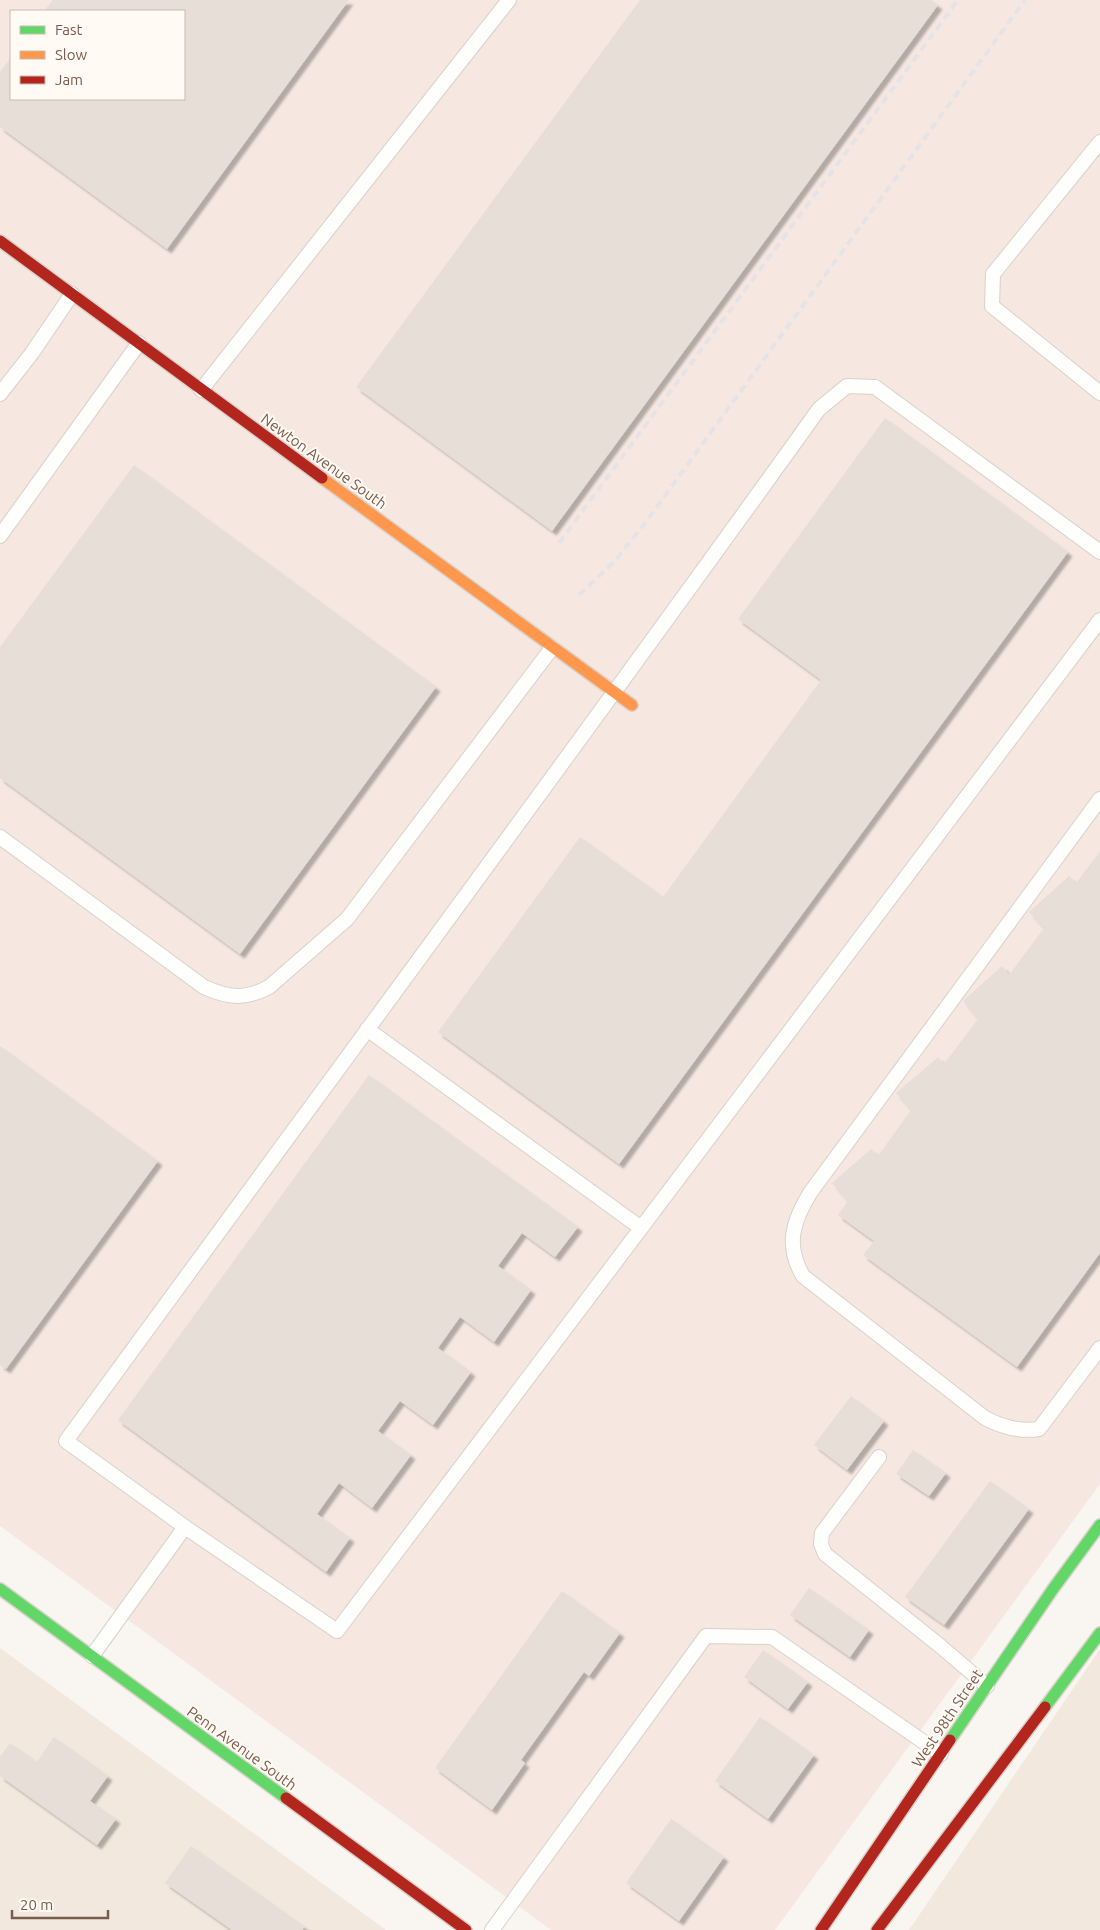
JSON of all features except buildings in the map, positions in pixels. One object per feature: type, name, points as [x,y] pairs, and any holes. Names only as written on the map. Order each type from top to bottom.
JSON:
[{"type":"street","name":"Newton Avenue South","points":[[0,240],[632,705]]},
{"type":"street","name":"West 98th Street","points":[[821,1930],[1053,1589],[1100,1525]]},
{"type":"street","name":"Penn Avenue South","points":[[0,1589],[466,1930]]},
{"type":"street","points":[[877,1930],[1100,1633]]},
{"type":"lane","points":[[202,390],[509,0]]},
{"type":"lane","points":[[1100,142],[993,274],[992,306],[1100,393]]},
{"type":"lane","points":[[0,394],[32,353],[72,294]]},
{"type":"lane","points":[[0,536],[139,344]]},
{"type":"lane","points":[[1100,552],[875,387],[847,386],[819,409],[615,693],[66,1441],[185,1527],[337,1631],[1100,620]]},
{"type":"lane","points":[[0,837],[204,987],[221,994],[239,997],[255,994],[269,987],[347,919],[552,648]]},
{"type":"lane","points":[[1100,799],[810,1193],[798,1213],[792,1249],[796,1264],[803,1276],[985,1418],[995,1423],[1027,1431],[1039,1429],[1100,1348]]},
{"type":"lane","points":[[367,1029],[641,1228]]},
{"type":"lane","points":[[879,1457],[822,1534],[821,1544],[826,1554],[987,1686]]},
{"type":"lane","points":[[92,1656],[185,1527]]},
{"type":"lane","points":[[492,1930],[706,1636],[772,1637],[941,1754]]},
{"type":"lane","points":[[812,1930],[835,1909]]},
{"type":"shaded area","points":[[0,0],[1100,0],[1100,1484],[775,1930],[551,1930],[0,1526]]},
{"type":"shaded area","points":[[0,1648],[386,1930],[0,1930]]},
{"type":"shaded area","points":[[1100,1649],[1100,1930],[909,1930]]},
{"type":"railway","points":[[559,543],[958,0]]},
{"type":"railway","points":[[579,595],[615,561],[645,523],[1025,0]]},
{"type":"traffic: fast","points":[[950,1740],[1053,1589],[1100,1525]]},
{"type":"traffic: fast","points":[[0,1589],[286,1798]]},
{"type":"traffic: fast","points":[[1045,1707],[1100,1633]]},
{"type":"traffic: slow","points":[[322,478],[632,705]]},
{"type":"traffic: jam","points":[[0,241],[322,478]]},
{"type":"traffic: jam","points":[[877,1930],[1045,1707]]},
{"type":"traffic: jam","points":[[821,1930],[950,1740]]},
{"type":"traffic: jam","points":[[286,1798],[466,1930]]}]
